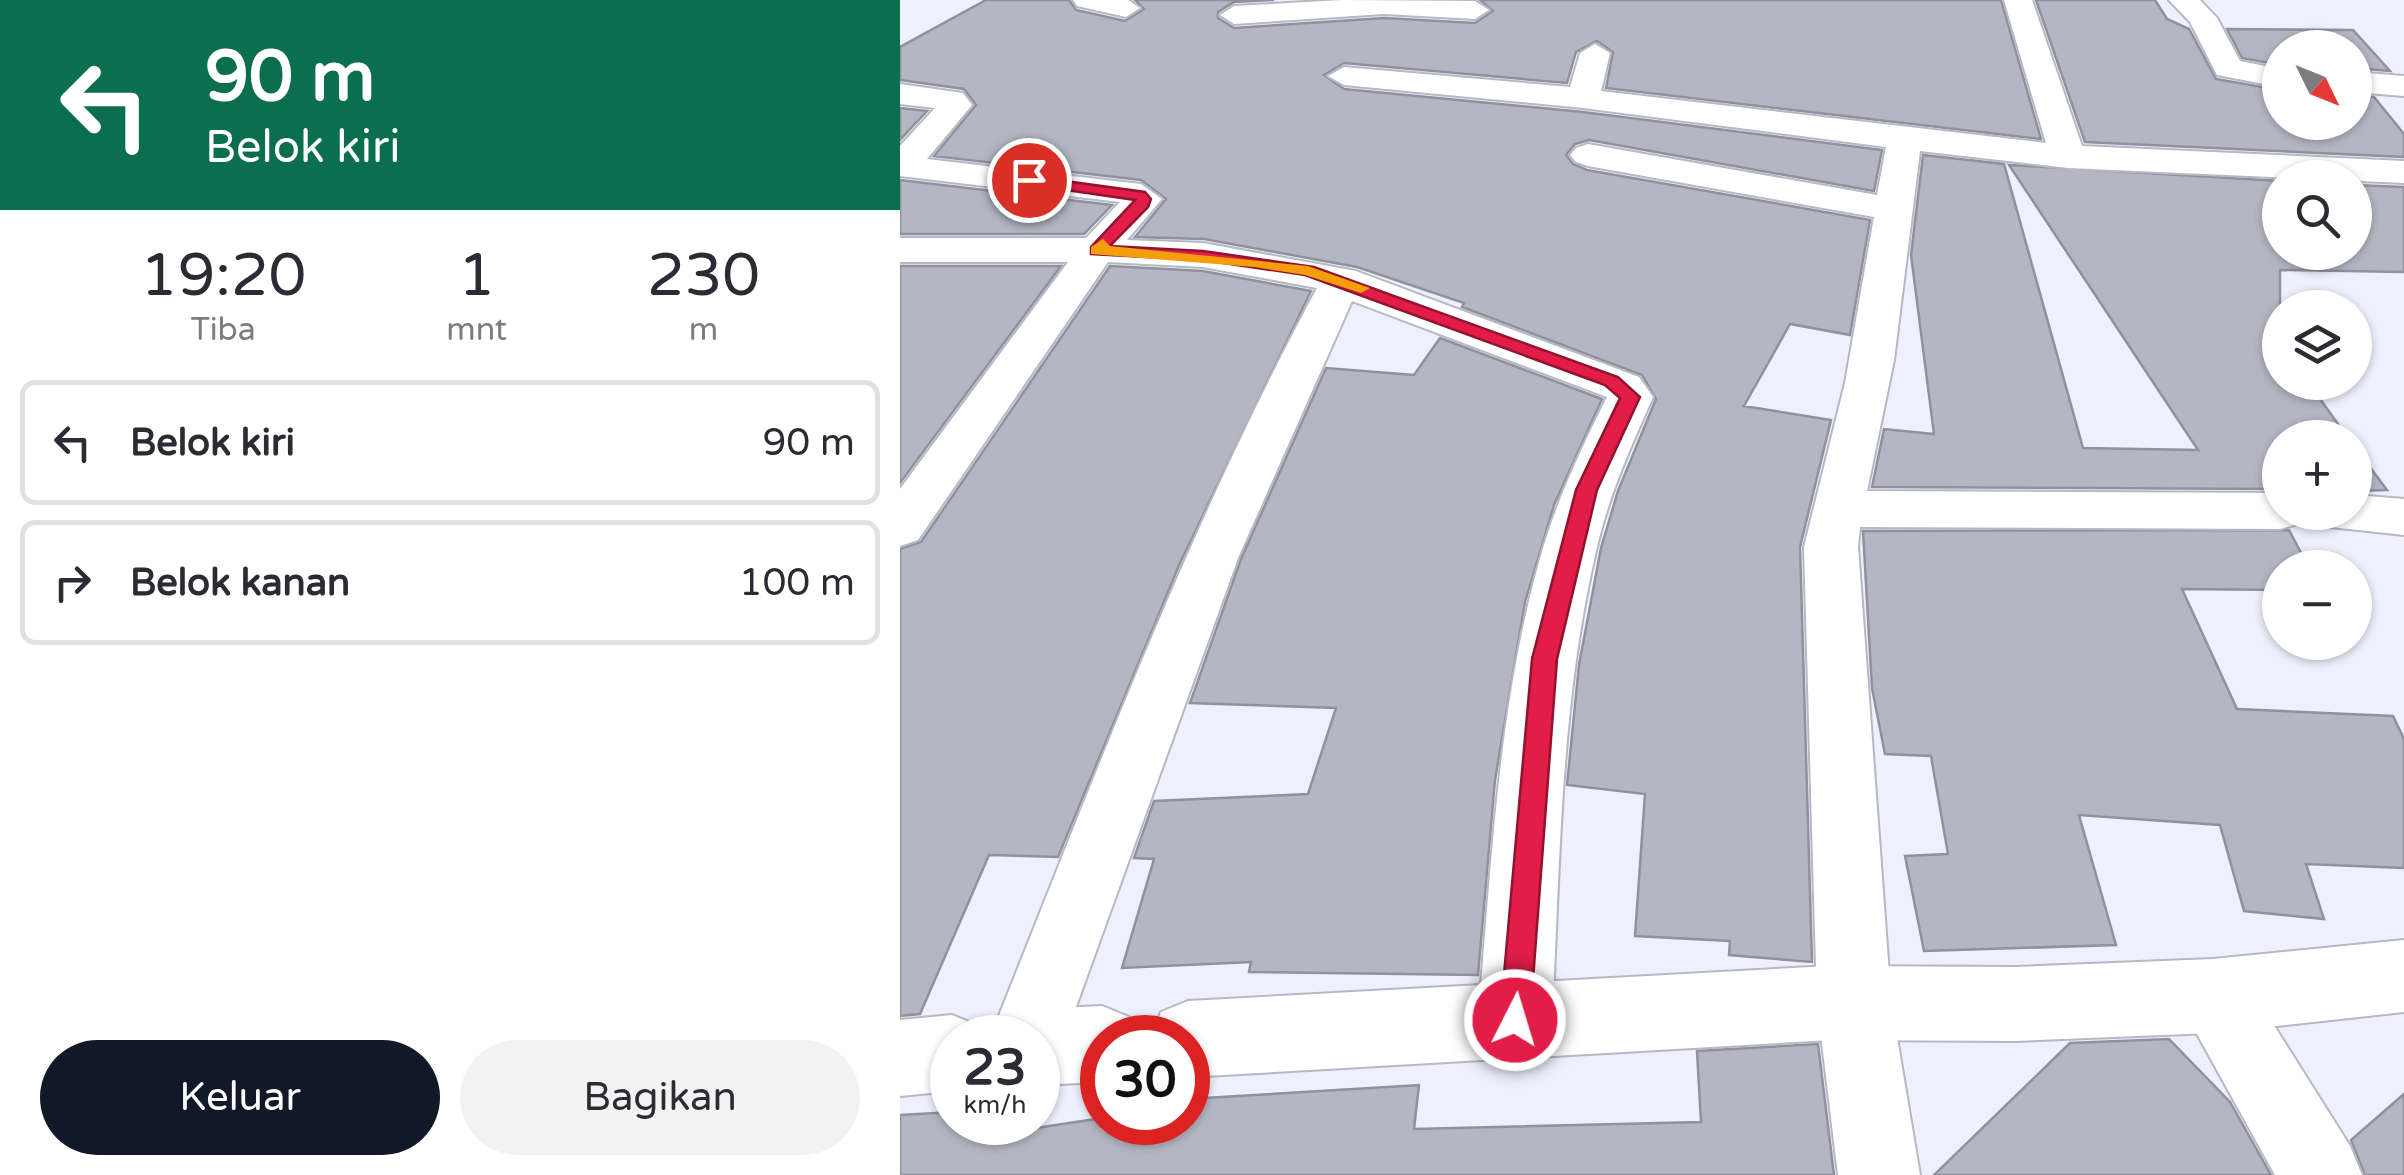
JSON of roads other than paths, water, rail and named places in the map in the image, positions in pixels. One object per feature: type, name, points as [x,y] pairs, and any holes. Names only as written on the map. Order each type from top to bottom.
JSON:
[{"type":"street","points":[[1086,0],[1126,8]]},
{"type":"street","points":[[2018,0],[2068,158]]},
{"type":"street","points":[[2183,0],[2204,18],[2228,68],[2262,75]]},
{"type":"street","points":[[1234,15],[1478,5]]},
{"type":"street","points":[[1458,40],[1478,5]]},
{"type":"street","points":[[1583,98],[1595,53]]},
{"type":"street","points":[[1344,76],[1583,98],[2068,158],[2240,169],[2404,172]]},
{"type":"street","points":[[2372,83],[2404,86]]},
{"type":"street","points":[[900,94],[950,100],[956,105],[907,160],[916,170],[1140,195],[1143,199],[1140,207],[1097,250],[900,527]]},
{"type":"street","points":[[1880,1175],[1854,1002],[1831,547],[1836,509],[1865,388],[1905,140]]},
{"type":"street","points":[[1588,154],[1892,209]]},
{"type":"street","points":[[900,250],[1097,250],[1203,256],[1342,280],[1612,381],[1630,397],[1586,490],[1544,659],[1515,1020]]},
{"type":"street","points":[[1037,1015],[1223,531],[1282,390],[1342,280]]},
{"type":"street","points":[[1836,509],[2262,510]]},
{"type":"street","points":[[2372,515],[2404,517]]},
{"type":"street","points":[[1210,1039],[1854,1002],[2016,1004],[2213,996],[2404,976]]},
{"type":"street","points":[[2213,996],[2321,1175]]},
{"type":"street","points":[[900,1058],[930,1056]]}]
